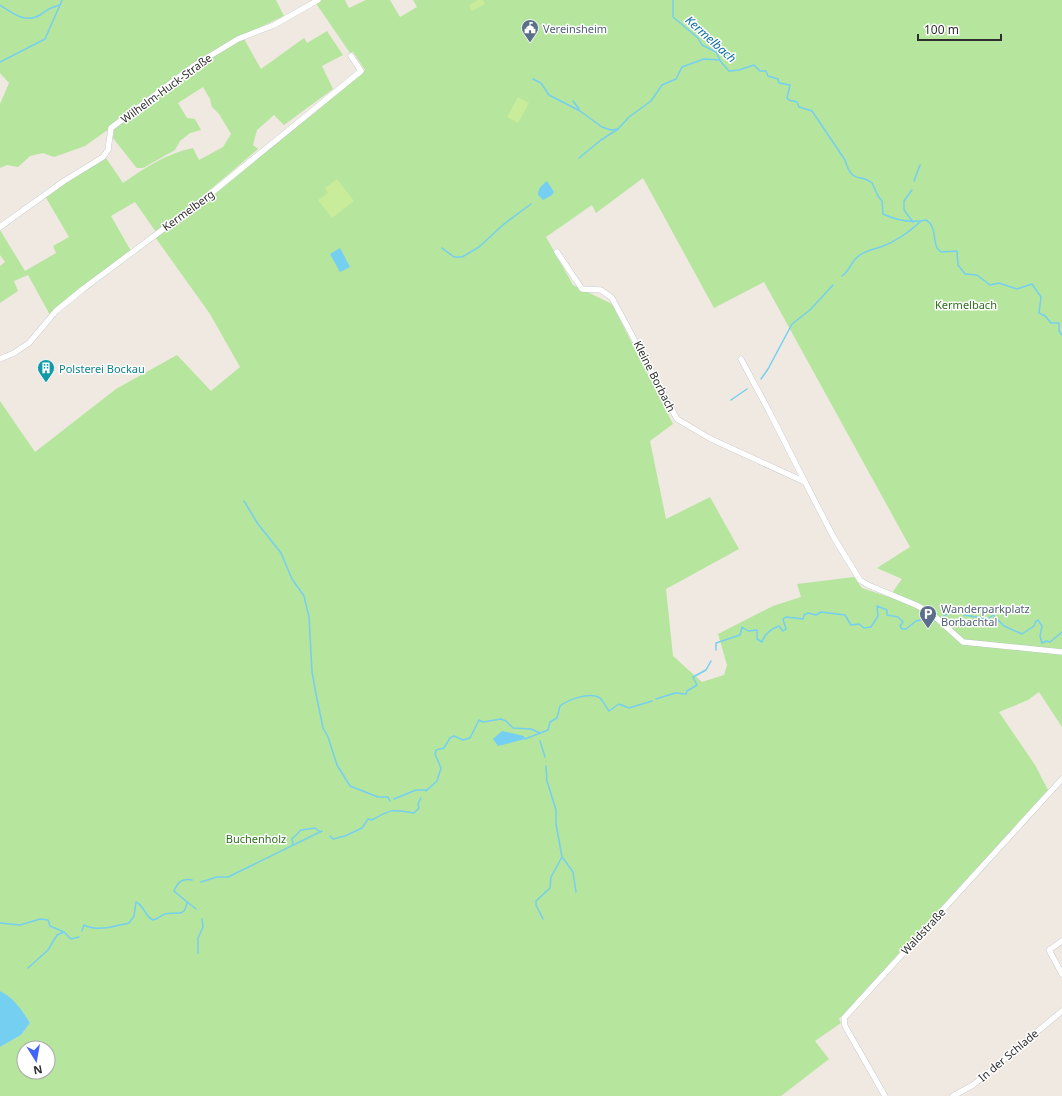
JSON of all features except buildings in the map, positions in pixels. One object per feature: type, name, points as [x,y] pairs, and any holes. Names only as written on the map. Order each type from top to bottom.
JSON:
[{"type":"street","name":"Wilhelm-Huck-Straße","points":[[0,227],[64,181],[103,158],[108,150],[111,128],[190,68],[238,39],[274,25],[318,0]]},
{"type":"street","name":"Kermelberg","points":[[0,359],[14,353],[29,342],[62,306],[144,242],[221,185],[361,71],[351,56]]},
{"type":"street","name":"Kleine Borbach","points":[[558,252],[582,289],[601,290],[612,298],[677,419],[711,439],[805,482]]},
{"type":"street","points":[[741,359],[834,538],[860,580],[931,613],[963,642],[1062,652]]},
{"type":"street","name":"Waldstraße","points":[[885,1096],[845,1026],[844,1018],[1062,779]]},
{"type":"street","points":[[1062,942],[1049,950],[1062,974]]},
{"type":"street","name":"In der Schlade","points":[[953,1096],[973,1085],[1062,1011]]},
{"type":"green space","points":[[0,0],[276,0],[284,16],[237,38],[85,146],[54,157],[43,153],[30,156],[18,167],[7,165],[0,168],[0,104],[9,83],[0,73]]},
{"type":"green space","name":"Buchenholz","points":[[319,0],[345,0],[349,8],[366,0],[390,0],[400,17],[417,7],[413,0],[1062,0],[1062,727],[1039,692],[1028,700],[999,712],[1035,765],[1048,790],[839,1019],[841,1023],[815,1041],[829,1059],[781,1096],[0,1096],[0,1047],[21,1035],[30,1023],[17,1005],[0,991],[0,401],[35,452],[116,389],[177,355],[211,391],[240,367],[210,314],[155,237],[208,197],[365,70],[353,52],[350,53],[315,2]],"holes":[[[643,178],[714,308],[764,282],[910,547],[877,568],[902,579],[889,597],[862,588],[854,577],[797,584],[801,597],[773,606],[718,634],[727,665],[724,675],[702,682],[673,656],[666,589],[739,549],[710,497],[666,519],[650,441],[673,424],[612,304],[573,285],[546,237],[592,205],[596,213]]]},
{"type":"green space","points":[[478,0],[483,0],[485,4],[472,11],[469,5]]},
{"type":"green space","points":[[327,31],[343,55],[322,66],[333,89],[284,125],[274,115],[257,130],[253,145],[258,149],[192,205],[156,232],[135,202],[111,216],[131,251],[50,315],[28,275],[14,281],[18,291],[0,303],[0,266],[5,262],[0,255],[0,230],[25,271],[56,253],[53,246],[69,237],[45,196],[106,158],[123,183],[156,162],[174,153],[193,148],[199,160],[223,147],[231,134],[219,114],[212,107],[210,99],[203,87],[178,103],[187,118],[195,119],[201,130],[190,133],[180,141],[175,150],[143,168],[137,168],[135,166],[113,138],[114,129],[176,80],[238,40],[244,39],[261,69],[304,38],[307,43]]},
{"type":"green space","points":[[518,97],[529,103],[518,123],[507,117]]},
{"type":"green space","points":[[337,179],[354,201],[332,218],[318,200],[328,193],[325,188]]},
{"type":"water","points":[[547,181],[554,192],[552,195],[543,200],[538,193]]},
{"type":"water","points":[[340,248],[350,267],[340,272],[330,254]]},
{"type":"water","points":[[502,731],[524,736],[525,739],[498,746],[493,739]]},
{"type":"water","points":[[0,991],[14,1001],[30,1023],[21,1035],[0,1047]]},
{"type":"waterway","name":"Kermelbach","points":[[0,5],[19,16],[30,18],[40,15],[51,8],[60,5],[62,0]]},
{"type":"waterway","name":"Kermelbach","points":[[673,0],[673,17],[698,38],[702,45],[716,52],[721,62],[729,71],[739,70],[754,65],[760,71],[766,71],[768,76],[778,79],[779,83],[790,85],[787,98],[797,102],[799,107],[812,111],[845,160],[851,173],[854,176],[868,180],[872,183],[882,201],[883,214],[904,220],[926,220],[933,229],[937,248],[941,252],[957,251],[958,265],[965,274],[977,275],[990,285],[999,283],[1017,289],[1032,284],[1041,297],[1039,313],[1045,316],[1051,323],[1059,323],[1059,331],[1062,335]]},
{"type":"waterway","points":[[0,62],[45,39],[60,5]]},
{"type":"waterway","points":[[579,158],[601,140],[618,129],[629,117],[651,101],[662,85],[676,79],[682,67],[704,59],[720,60]]},
{"type":"waterway","points":[[533,79],[541,83],[549,95],[580,111],[602,127],[611,130],[618,129]]},
{"type":"waterway","points":[[573,101],[579,109]]},
{"type":"waterway","points":[[914,181],[920,165]]},
{"type":"waterway","points":[[912,190],[904,201],[904,210],[913,222]]},
{"type":"waterway","points":[[442,248],[454,257],[462,257],[479,247],[504,224],[531,204]]},
{"type":"waterway","points":[[842,276],[857,257],[893,242],[920,222]]},
{"type":"waterway","points":[[761,379],[792,324],[810,310],[833,285]]},
{"type":"waterway","points":[[731,400],[747,389]]},
{"type":"waterway","points":[[244,501],[258,524],[281,553],[292,579],[304,596],[309,617],[312,672],[316,694],[323,728],[328,737],[337,765],[350,786],[378,797],[388,797],[390,801]]},
{"type":"waterway","points":[[716,650],[716,643],[740,635],[742,627],[748,631],[757,630],[757,639],[762,642],[766,635],[776,627],[779,626],[783,631],[786,629],[783,619],[786,617],[803,619],[804,615],[808,613],[816,615],[821,612],[845,615],[851,625],[859,624],[864,628],[871,627],[878,616],[877,606],[887,610],[887,615],[898,617],[903,622],[900,626],[902,629],[906,629],[916,621],[930,618],[936,621]]},
{"type":"waterway","points":[[943,617],[949,612]]},
{"type":"waterway","points":[[964,615],[988,619],[993,615],[1004,626],[1022,634],[1034,626],[1038,620],[1042,626],[1040,636],[1042,643],[1047,641],[1050,642],[1062,632]]},
{"type":"waterway","points":[[656,699],[675,693],[686,694],[687,691],[697,685],[693,677],[706,670],[711,661]]},
{"type":"waterway","points":[[525,739],[548,730],[550,722],[557,718],[560,706],[579,697],[591,695],[596,696],[600,698],[609,711],[619,704],[629,708],[652,701]]},
{"type":"waterway","points":[[426,791],[437,781],[441,768],[435,754],[436,750],[444,748],[450,738],[454,736],[463,740],[470,738],[479,720],[483,722],[501,719],[506,721],[513,728],[531,729],[540,733]]},
{"type":"waterway","points":[[540,741],[545,757]]},
{"type":"waterway","points":[[543,919],[536,905],[536,901],[550,888],[551,877],[562,857],[556,824],[556,810],[547,781],[546,766]]},
{"type":"waterway","points":[[394,799],[416,790],[427,790]]},
{"type":"waterway","points":[[330,836],[333,839],[345,836],[362,828],[368,819],[372,820],[388,812],[400,811],[414,813],[419,808],[418,804],[421,798]]},
{"type":"waterway","points":[[293,844],[292,839],[301,830],[315,828],[319,831]]},
{"type":"waterway","points":[[201,882],[217,877],[228,877],[322,831]]},
{"type":"waterway","points":[[563,858],[573,872],[576,892]]},
{"type":"waterway","points":[[82,931],[84,925],[101,928],[129,923],[134,916],[136,902],[153,920],[165,914],[182,912],[184,911],[187,902],[174,891],[181,881],[192,880]]},
{"type":"waterway","points":[[187,902],[196,909]]},
{"type":"waterway","points":[[0,923],[20,925],[40,919],[48,920],[50,926],[64,932]]},
{"type":"waterway","points":[[198,953],[198,938],[203,927],[202,919]]},
{"type":"waterway","points":[[28,968],[48,950],[57,935],[64,932],[71,939],[79,937]]},
{"type":"place","name":"Vereinsheim","points":[[530,43]]},
{"type":"place","name":"Polsterei Bockau","points":[[46,383]]},
{"type":"place","name":"Wanderparkplatz Borbachtal","points":[[928,629]]}]
